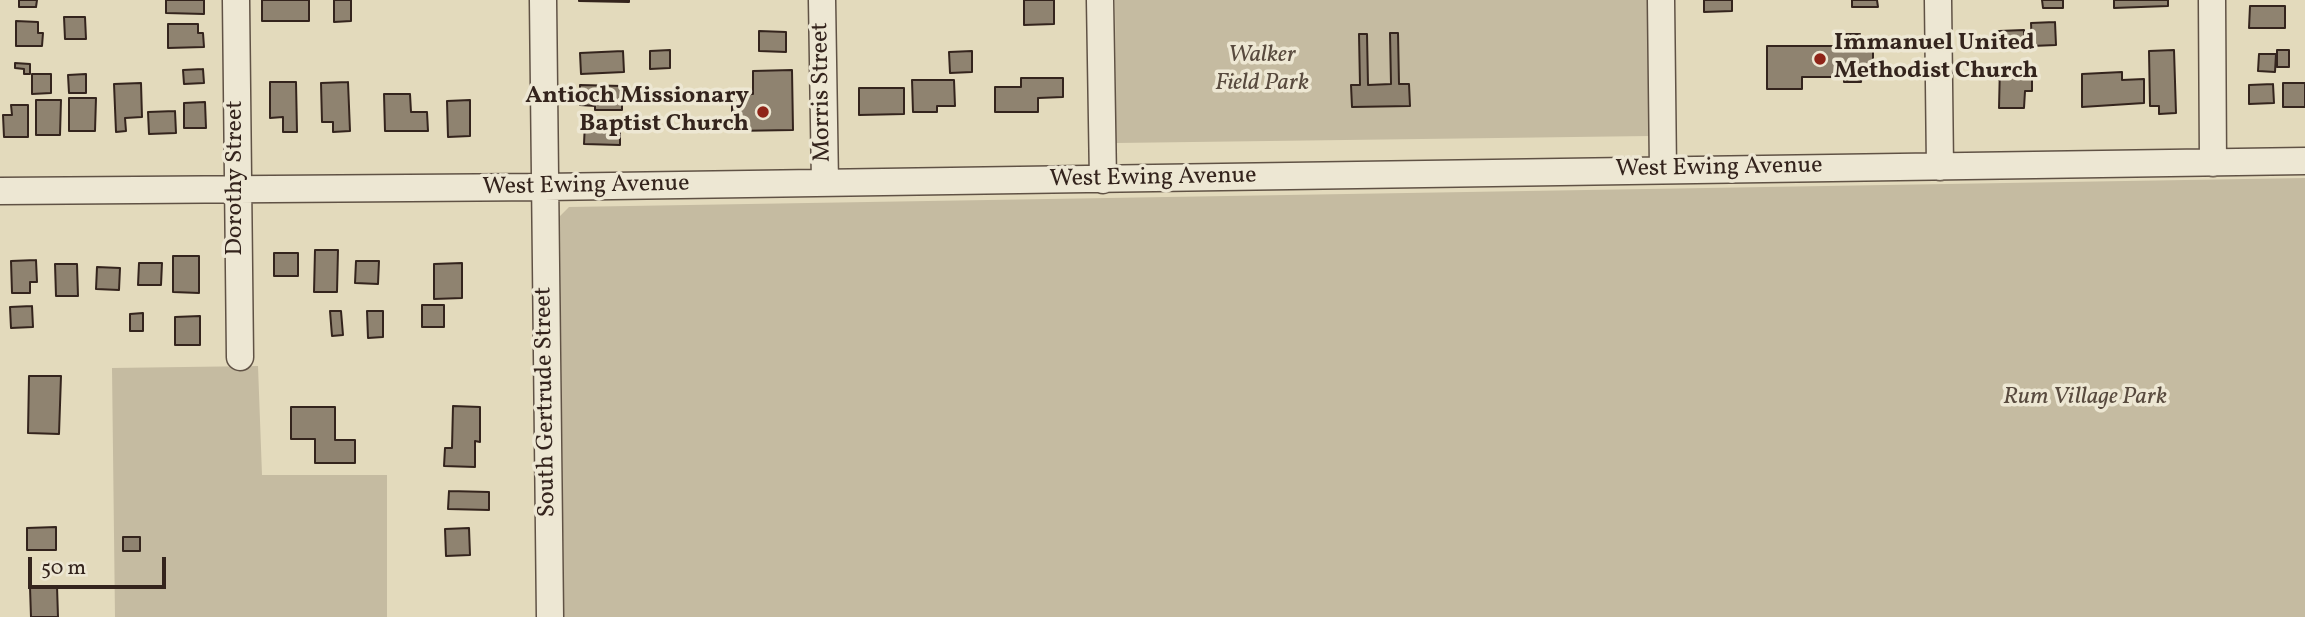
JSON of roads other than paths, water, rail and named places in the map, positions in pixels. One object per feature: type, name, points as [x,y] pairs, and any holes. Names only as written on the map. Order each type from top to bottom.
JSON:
[{"type":"street","name":"Dorothy Street","points":[[236,0],[240,357]]},
{"type":"street","name":"South Gertrude Street","points":[[543,0],[550,617]]},
{"type":"street","name":"Morris Street","points":[[822,0],[825,184]]},
{"type":"street","points":[[1100,0],[1103,180]]},
{"type":"street","points":[[1661,0],[1663,170]]},
{"type":"street","points":[[1938,0],[1940,167]]},
{"type":"street","points":[[2212,0],[2213,163]]},
{"type":"street","name":"West Ewing Avenue","points":[[0,191],[825,184],[2305,161]]},
{"type":"place","name":"Immanuel United Methodist Church","points":[[1820,59]]},
{"type":"place","name":"Antioch Missionary Baptist Church","points":[[763,112]]},
{"type":"park label","name":"Walker Field Park","points":[[1262,71]]},
{"type":"park label","name":"Rum Village Park","points":[[2085,399]]}]
